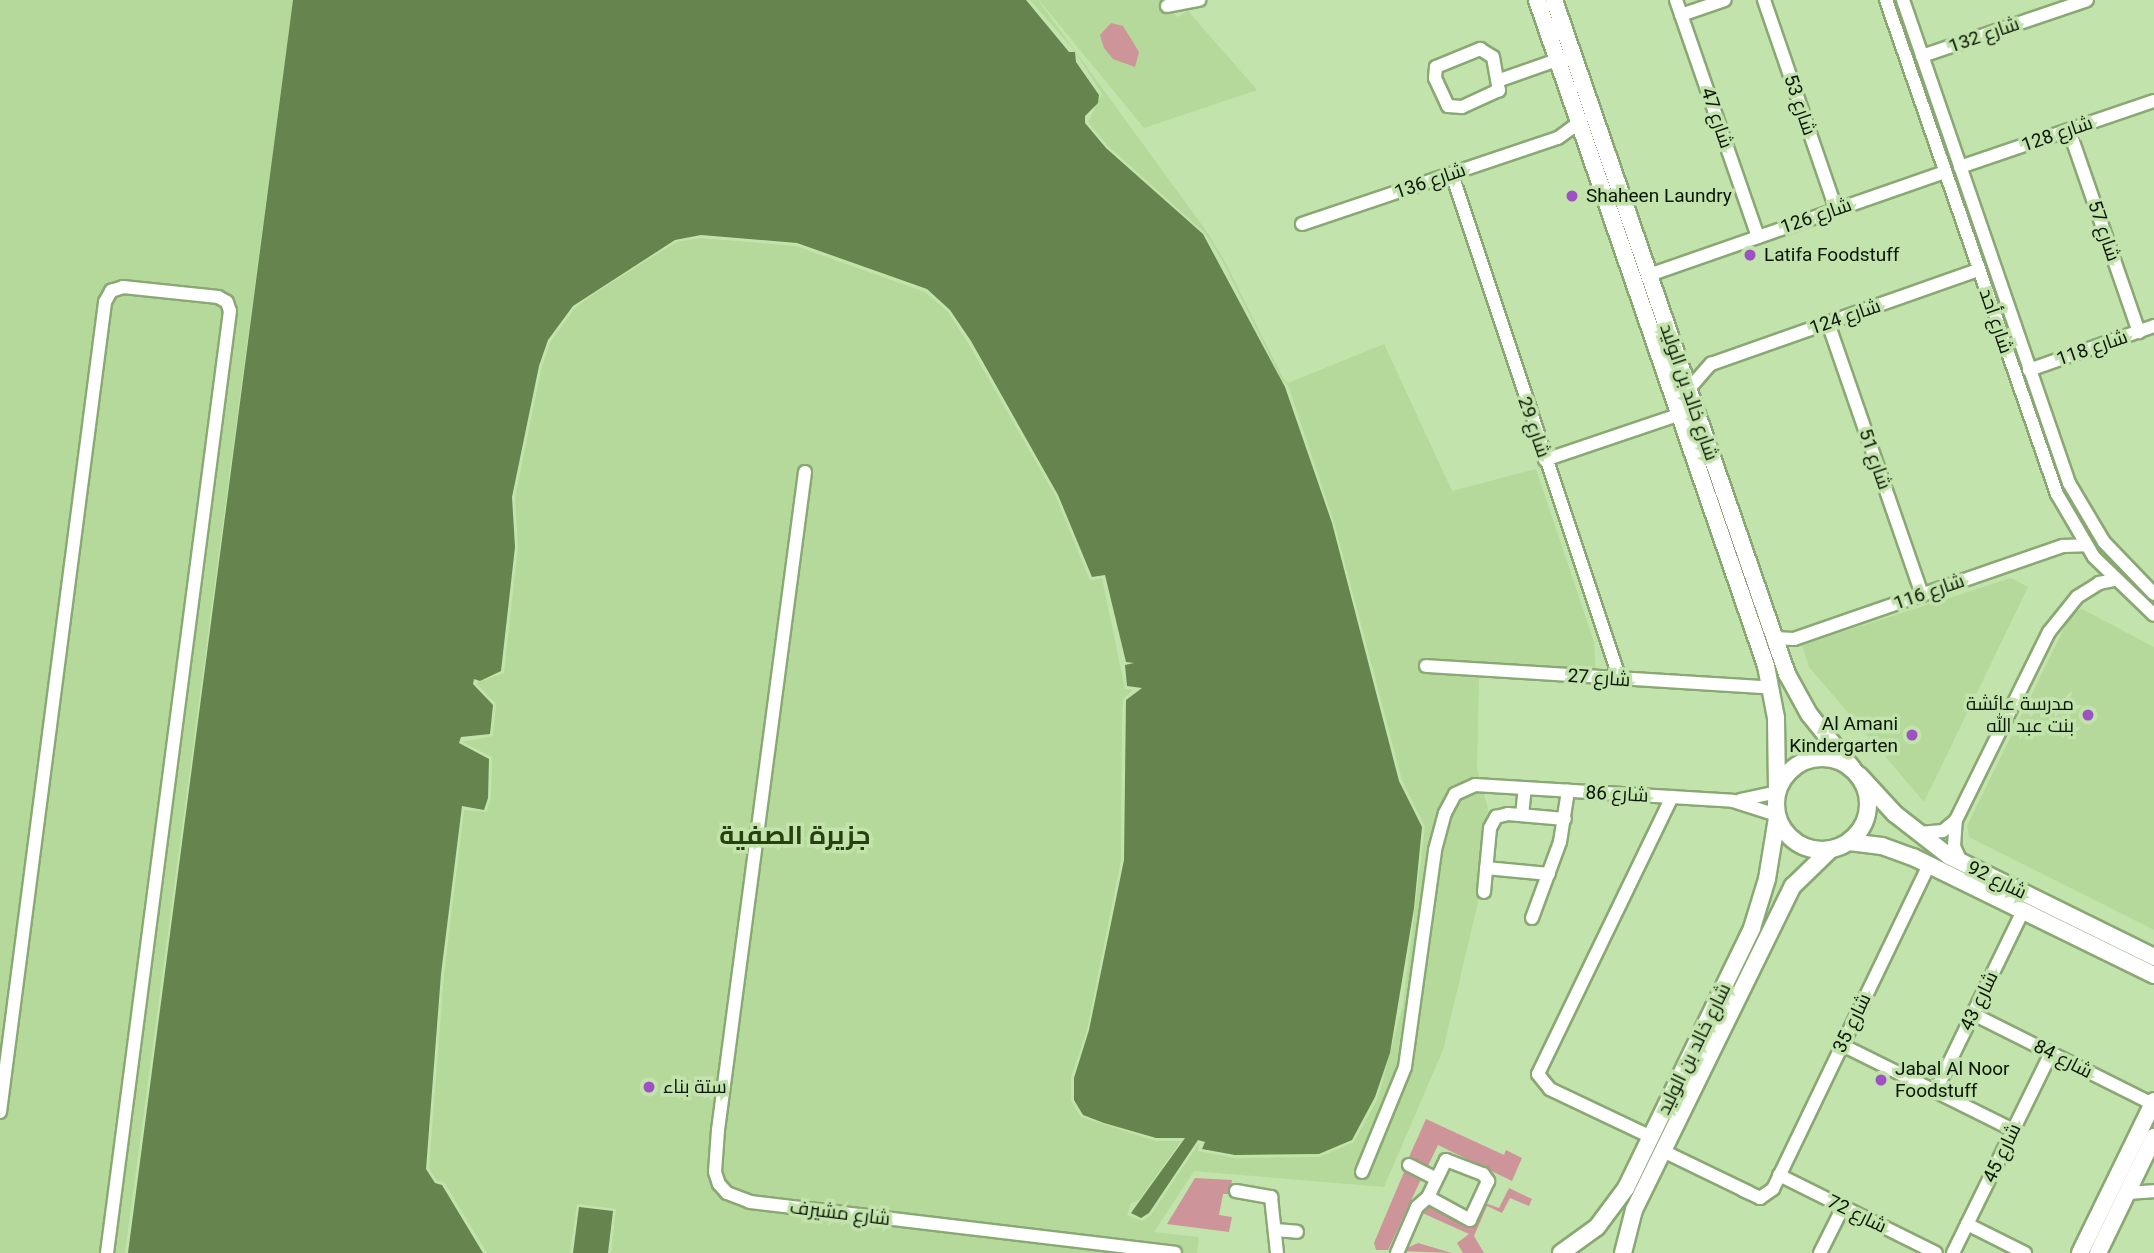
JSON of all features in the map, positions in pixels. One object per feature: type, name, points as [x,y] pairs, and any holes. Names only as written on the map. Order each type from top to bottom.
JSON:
[{"type":"main road","name":"شارع خالد بن الوليد","points":[[1537,0],[1771,688],[1777,791]]},
{"type":"main road","name":"شارع خالد بن الوليد","points":[[1554,0],[1773,638],[1805,708],[1856,772]]},
{"type":"main road","points":[[1592,162],[1602,164],[1608,157]]},
{"type":"main road","points":[[1600,185],[1606,177],[1616,180]]},
{"type":"main road","points":[[1825,757],[1856,772],[1868,811],[1865,823],[1849,842],[1830,850],[1804,847],[1792,840],[1777,816],[1777,791],[1796,765],[1825,757]]},
{"type":"main road","name":"شارع 92","points":[[1856,772],[1916,833],[1961,862],[2154,957]]},
{"type":"main road","name":"شارع خالد بن الوليد","points":[[1561,1253],[1608,1215],[1651,1137],[1758,914],[1777,816]]},
{"type":"main road","name":"شارع 92","points":[[1849,842],[1890,848],[1929,865],[2154,975]]},
{"type":"main road","name":"شارع خالد بن الوليد","points":[[1623,1253],[1628,1224],[1793,886],[1830,850]]},
{"type":"main road","points":[[2080,1253],[2153,1103]]},
{"type":"main road","points":[[2098,1253],[2153,1147]]},
{"type":"street","name":"شارع 47","points":[[1676,0],[1758,237]]},
{"type":"street","points":[[1681,15],[1725,0]]},
{"type":"street","name":"شارع 53","points":[[1764,0],[1836,209]]},
{"type":"street","name":"شارع أحد","points":[[1886,0],[2050,477],[2086,545],[2115,580],[2154,615]]},
{"type":"street","name":"شارع أحد","points":[[1903,0],[2029,370],[2085,513],[2119,560],[2154,594]]},
{"type":"street","name":"شارع 132","points":[[1922,56],[2087,0]]},
{"type":"street","points":[[1171,11],[1195,2]]},
{"type":"street","points":[[1500,80],[1491,54],[1480,49],[1439,64],[1434,70],[1442,99],[1452,107],[1492,97],[1500,80],[1558,60]]},
{"type":"street","name":"شارع 128","points":[[1960,167],[2154,101]]},
{"type":"street","name":"شارع 136","points":[[1302,224],[1581,130]]},
{"type":"street","name":"شارع 57","points":[[2069,130],[2139,332]]},
{"type":"street","points":[[1940,158],[1947,161],[1955,153]]},
{"type":"street","name":"شارع 126","points":[[1648,275],[1945,172]]},
{"type":"street","name":"شارع 29","points":[[1452,174],[1620,680]]},
{"type":"street","name":"شارع 124","points":[[1688,390],[1697,374],[1711,364],[1978,271]]},
{"type":"street","points":[[0,1112],[3,1061],[105,302],[111,290],[123,287],[218,297],[227,302],[230,311],[107,1253]]},
{"type":"street","name":"شارع 51","points":[[1828,323],[1922,595]]},
{"type":"street","name":"شارع 118","points":[[2029,370],[2154,326]]},
{"type":"street","points":[[1676,356],[1711,364]]},
{"type":"street","points":[[2024,403],[2039,398]]},
{"type":"street","points":[[1545,460],[1678,415]]},
{"type":"street","name":"شارع مشيرف","points":[[805,472],[727,1057],[715,1172],[727,1194],[738,1200],[1175,1253]]},
{"type":"street","points":[[2063,546],[2074,526]]},
{"type":"street","name":"شارع 116","points":[[1773,638],[1794,639],[2063,546],[2086,545]]},
{"type":"street","points":[[1961,862],[1954,846],[1956,820],[2049,632],[2069,605],[2092,586],[2103,567]]},
{"type":"street","points":[[2092,586],[2115,580]]},
{"type":"street","name":"شارع 116","points":[[1780,655],[1794,639]]},
{"type":"street","name":"شارع 27","points":[[1426,666],[1771,688]]},
{"type":"street","name":"شارع 86","points":[[1362,1172],[1409,1049],[1432,868],[1445,813],[1464,788],[1525,788],[1733,801],[1777,816]]},
{"type":"street","points":[[1522,815],[1525,788]]},
{"type":"street","points":[[1532,918],[1549,874],[1565,819],[1568,791]]},
{"type":"street","name":"شارع 86","points":[[1733,801],[1777,791]]},
{"type":"street","points":[[1651,1137],[1544,1086],[1538,1074],[1672,797]]},
{"type":"street","points":[[1484,892],[1493,821],[1504,814],[1565,819]]},
{"type":"street","points":[[1916,833],[1943,831],[1956,820]]},
{"type":"street","name":"شارع 35","points":[[1777,1178],[1929,865]]},
{"type":"street","points":[[1486,868],[1549,874]]},
{"type":"street","name":"شارع 43","points":[[1936,1092],[2023,911]]},
{"type":"street","name":"شارع 84","points":[[1973,1014],[2153,1103]]},
{"type":"street","points":[[1842,1045],[2013,1130]]},
{"type":"street","name":"شارع 45","points":[[1953,1253],[2050,1053]]},
{"type":"street","points":[[1663,1151],[1754,1198],[1766,1197],[1777,1178]]},
{"type":"street","points":[[1397,1253],[1417,1207],[1428,1198],[1434,1178],[1443,1162],[1450,1159],[1483,1174],[1489,1186],[1470,1220],[1428,1198]]},
{"type":"street","points":[[1409,1165],[1434,1178]]},
{"type":"street","name":"شارع 72","points":[[1777,1178],[1936,1253]]},
{"type":"street","points":[[1236,1191],[1269,1195],[1276,1230],[1277,1253]]},
{"type":"street","points":[[2127,1193],[2154,1191]]},
{"type":"street","points":[[1820,1253],[1843,1207]]},
{"type":"street","points":[[1967,1224],[2025,1253]]},
{"type":"street","points":[[1276,1230],[1297,1232]]},
{"type":"street","name":"شارع مشيرف","points":[[1095,1245],[1121,1253]]},
{"type":"shaded area","points":[[0,0],[293,0],[125,1253],[0,1253]]},
{"type":"shaded area","points":[[293,0],[1026,0],[1069,52],[1075,52],[1076,62],[1099,95],[1098,103],[1085,116],[1085,123],[1106,148],[1203,234],[1285,387],[1332,523],[1399,781],[1422,827],[1414,908],[1390,1053],[1375,1097],[1352,1140],[1319,1154],[1235,1155],[1202,1149],[1205,1142],[1198,1140],[1149,1213],[1141,1218],[1131,1213],[1185,1138],[1156,1138],[1104,1123],[1083,1115],[1074,1100],[1074,1078],[1089,1030],[1124,860],[1126,700],[1142,688],[1127,686],[1125,665],[1134,663],[1126,662],[1105,575],[1092,577],[1058,495],[971,341],[950,310],[927,289],[797,243],[701,235],[675,240],[573,306],[548,340],[539,366],[512,497],[515,547],[501,671],[480,681],[474,679],[473,684],[493,705],[490,734],[461,737],[459,743],[489,759],[488,798],[484,810],[462,806],[441,974],[426,1169],[435,1183],[442,1185],[483,1253],[128,1253]]},
{"type":"shaded area","points":[[1030,0],[1038,0],[1207,232],[1288,383],[1384,344],[1452,491],[1536,469],[1594,642],[1596,676],[1503,667],[1479,678],[1477,770],[1488,808],[1480,894],[1443,1050],[1384,1187],[1194,1171],[1154,1232],[1199,1237],[1197,1253],[611,1253],[616,1209],[577,1204],[570,1253],[487,1253],[444,1182],[437,1181],[429,1168],[444,974],[464,810],[486,812],[491,798],[492,757],[462,742],[493,736],[496,704],[476,683],[504,673],[518,547],[515,497],[542,366],[551,341],[575,308],[676,242],[700,238],[796,246],[925,292],[948,312],[968,343],[1056,497],[1090,581],[1102,578],[1125,689],[1133,690],[1123,699],[1122,713],[1121,860],[1087,1030],[1071,1077],[1071,1101],[1081,1117],[1156,1141],[1181,1141],[1139,1200],[1131,1203],[1127,1215],[1142,1221],[1151,1215],[1199,1143],[1198,1151],[1234,1158],[1319,1157],[1354,1142],[1378,1098],[1403,1005],[1425,827],[1402,780],[1334,522],[1288,385],[1282,380],[1222,260],[1205,233],[1108,146],[1088,122],[1102,94],[1074,50]]},
{"type":"shaded area","points":[[1039,0],[1163,0],[1177,17],[1188,11],[1257,90],[1144,128]]},
{"type":"shaded area","points":[[1111,23],[1123,26],[1139,52],[1135,67],[1113,59],[1104,48],[1100,35]]},
{"type":"shaded area","name":"Al Amani Kindergarten","points":[[2011,578],[2028,587],[1924,802],[1809,667],[1802,645]]},
{"type":"shaded area","name":"مدرسة عائشة بنت عبد الله","points":[[2082,609],[2154,647],[2154,930],[1969,837],[1967,826],[2072,612]]},
{"type":"shaded area","points":[[1426,1119],[1504,1155],[1506,1150],[1522,1158],[1512,1181],[1438,1145],[1428,1166],[1409,1157]]},
{"type":"shaded area","points":[[1407,1165],[1423,1175],[1388,1250],[1376,1250],[1374,1243]]},
{"type":"shaded area","points":[[1195,1178],[1232,1180],[1230,1194],[1223,1194],[1219,1215],[1232,1217],[1229,1232],[1167,1224]]},
{"type":"shaded area","points":[[1509,1188],[1532,1199],[1529,1206],[1510,1198],[1502,1213],[1487,1206],[1474,1236],[1484,1253],[1463,1253],[1457,1243],[1469,1234],[1418,1211],[1423,1202],[1475,1226],[1485,1203],[1499,1208]]},
{"type":"shaded area","points":[[579,1207],[613,1211],[608,1253],[573,1253]]},
{"type":"shaded area","points":[[1417,1215],[1421,1217],[1407,1248],[1418,1243],[1452,1253],[1401,1251]]},
{"type":"place","name":"Shaheen Laundry","points":[[1572,196]]},
{"type":"place","name":"Latifa Foodstuff","points":[[1750,255]]},
{"type":"place","name":"مدرسة عائشة بنت عبد الله","points":[[2088,715]]},
{"type":"place","name":"Al Amani Kindergarten","points":[[1912,735]]},
{"type":"place","name":"Jabal Al Noor Foodstuff","points":[[1881,1080]]},
{"type":"place","name":"ستة بناء","points":[[649,1087]]},
{"type":"district","name":"جزيرة الصفية","points":[[795,836]]}]
